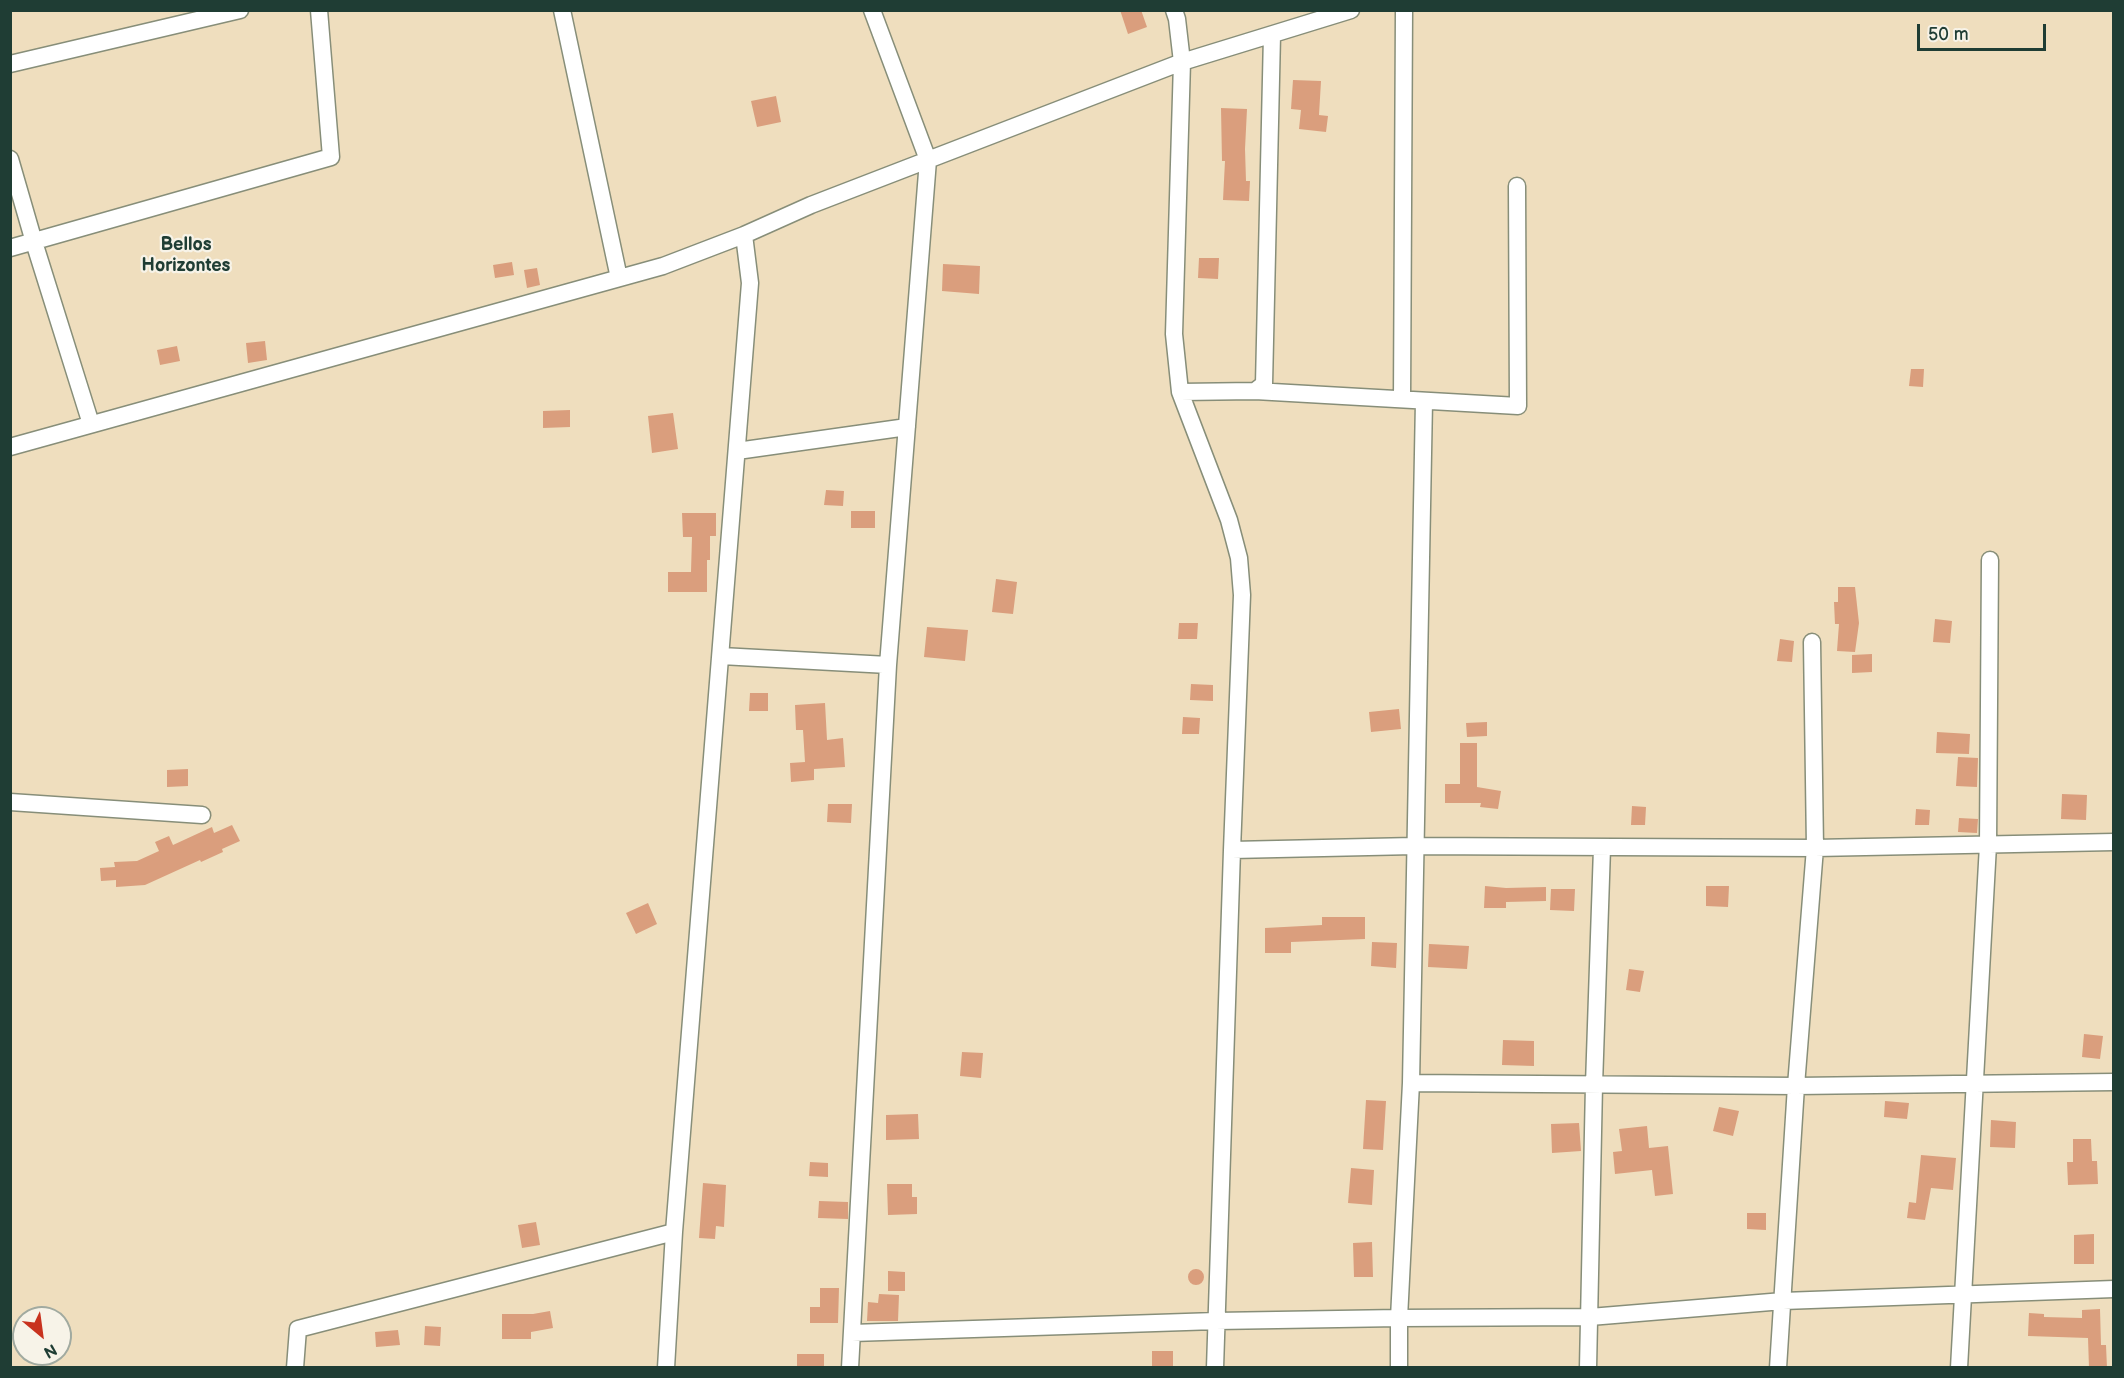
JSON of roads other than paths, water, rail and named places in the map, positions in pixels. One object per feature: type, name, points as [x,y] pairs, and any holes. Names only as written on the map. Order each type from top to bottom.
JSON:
[{"type":"street","points":[[10,64],[240,10]]},
{"type":"street","points":[[10,248],[331,157],[319,10]]},
{"type":"street","points":[[562,10],[620,278]]},
{"type":"street","points":[[850,1368],[888,665],[928,160],[872,10]]},
{"type":"street","points":[[1174,10],[1182,62],[1174,334],[1180,392],[1229,520],[1239,558],[1242,595],[1215,1368]]},
{"type":"street","points":[[10,447],[663,266],[744,235],[811,205],[1182,62],[1351,10]]},
{"type":"street","points":[[1402,399],[1404,10]]},
{"type":"street","points":[[1255,391],[1264,384],[1272,35]]},
{"type":"street","points":[[10,159],[91,424]]},
{"type":"street","points":[[1180,392],[1255,391],[1518,406],[1517,186]]},
{"type":"street","points":[[666,1368],[674,1232],[750,283],[744,235]]},
{"type":"street","points":[[1399,1368],[1399,1318],[1411,1083],[1424,401]]},
{"type":"street","points":[[737,451],[907,427]]},
{"type":"street","points":[[1959,1368],[1988,845],[1990,560]]},
{"type":"street","points":[[1778,1368],[1796,1086],[1815,848],[1812,642]]},
{"type":"street","points":[[721,656],[888,665]]},
{"type":"street","points":[[10,802],[202,815]]},
{"type":"street","points":[[1232,850],[1414,846],[1815,848],[2114,842]]},
{"type":"street","points":[[1588,1368],[1602,848]]},
{"type":"street","points":[[1411,1083],[1796,1086],[2114,1082]]},
{"type":"street","points":[[295,1368],[298,1329],[674,1232]]},
{"type":"street","points":[[852,1333],[1216,1321],[1590,1317],[1783,1301],[2114,1289]]},
{"type":"district","name":"Bellos Horizontes","points":[[186,255]]}]
